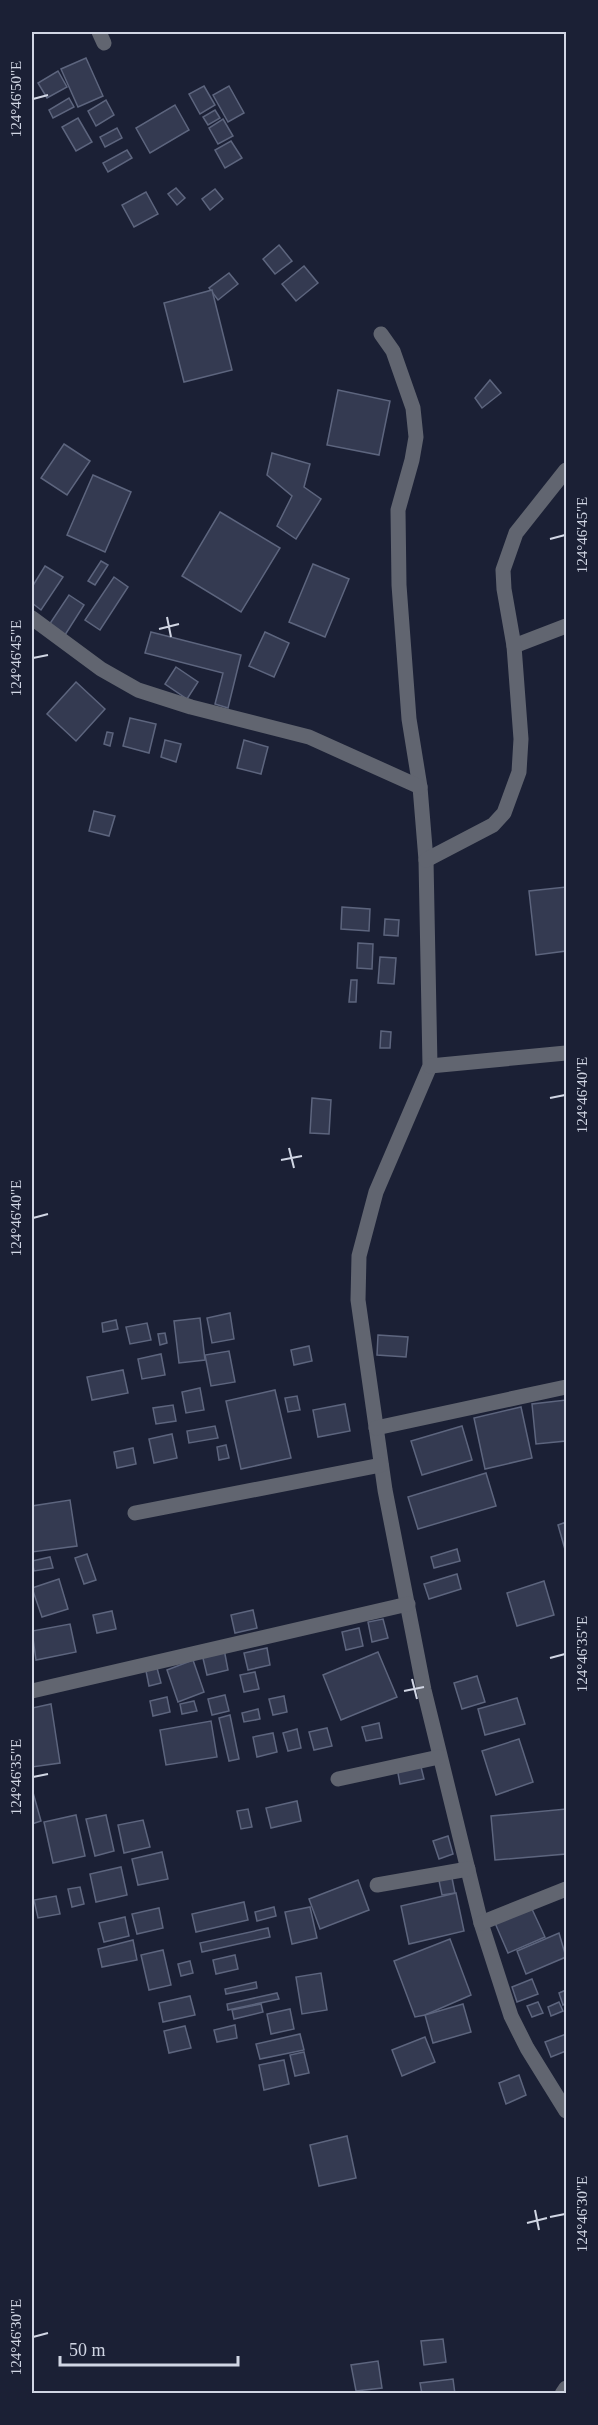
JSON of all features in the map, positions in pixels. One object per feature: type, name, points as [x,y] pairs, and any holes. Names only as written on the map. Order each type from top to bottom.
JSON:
[{"type":"street","points":[[381,334],[393,351],[413,408],[416,437],[398,510],[399,585],[409,719],[420,787],[426,860],[430,1066],[376,1192],[359,1256],[358,1300],[381,1465],[408,1604],[439,1757],[481,1923],[511,2016],[527,2048],[567,2111]]},
{"type":"street","points":[[426,860],[493,825],[504,813],[519,771],[521,740],[514,646],[503,570],[516,533],[567,470]]},
{"type":"street","points":[[32,618],[101,669],[138,690],[191,707],[309,736],[420,787]]},
{"type":"street","points":[[514,646],[567,626]]},
{"type":"street","points":[[430,1066],[567,1053]]},
{"type":"street","points":[[376,1428],[567,1387]]},
{"type":"street","points":[[135,1513],[381,1465]]},
{"type":"street","points":[[32,1691],[408,1604]]},
{"type":"street","points":[[338,1779],[439,1757]]},
{"type":"street","points":[[377,1885],[468,1869]]},
{"type":"street","points":[[481,1923],[567,1889]]},
{"type":"street","points":[[562,2394],[567,2388]]},
{"type":"building","points":[[86,58],[103,96],[78,107],[61,69]]},
{"type":"building","points":[[58,71],[67,87],[47,98],[38,83]]},
{"type":"building","points":[[204,86],[215,105],[200,114],[189,94]]},
{"type":"building","points":[[229,86],[244,113],[228,122],[213,95]]},
{"type":"building","points":[[69,98],[74,107],[53,118],[49,110]]},
{"type":"building","points":[[106,100],[114,115],[96,126],[88,111]]},
{"type":"building","points":[[175,105],[189,130],[150,153],[136,128]]},
{"type":"building","points":[[215,110],[220,118],[208,125],[203,117]]},
{"type":"building","points":[[78,118],[92,142],[76,151],[62,127]]},
{"type":"building","points":[[223,119],[233,136],[218,144],[209,128]]},
{"type":"building","points":[[117,128],[122,138],[105,147],[100,137]]},
{"type":"building","points":[[231,141],[242,158],[225,168],[215,150]]},
{"type":"building","points":[[127,150],[132,158],[108,172],[103,163]]},
{"type":"building","points":[[176,188],[185,198],[177,205],[168,194]]},
{"type":"building","points":[[215,189],[223,199],[210,210],[202,199]]},
{"type":"building","points":[[146,192],[158,214],[134,227],[122,205]]},
{"type":"building","points":[[279,245],[292,261],[275,274],[263,259]]},
{"type":"building","points":[[304,266],[318,283],[296,301],[282,284]]},
{"type":"building","points":[[229,273],[238,284],[218,300],[209,288]]},
{"type":"building","points":[[212,290],[232,370],[184,382],[164,303]]},
{"type":"building","points":[[490,380],[501,393],[482,408],[475,398]]},
{"type":"building","points":[[338,390],[390,401],[379,455],[327,445]]},
{"type":"building","points":[[64,444],[90,461],[67,495],[41,478]]},
{"type":"building","points":[[272,453],[310,464],[304,487],[321,499],[296,539],[277,526],[292,496],[267,475]]},
{"type":"building","points":[[93,475],[131,492],[105,552],[67,535]]},
{"type":"building","points":[[220,512],[280,548],[241,612],[182,576]]},
{"type":"building","points":[[101,561],[108,565],[95,585],[88,581]]},
{"type":"building","points":[[313,564],[349,579],[325,637],[289,622]]},
{"type":"building","points":[[45,566],[63,577],[41,610],[32,603],[32,587]]},
{"type":"building","points":[[114,577],[128,587],[100,630],[85,620]]},
{"type":"building","points":[[69,595],[84,605],[65,635],[49,625]]},
{"type":"building","points":[[151,632],[241,655],[228,708],[215,704],[223,673],[145,653]]},
{"type":"building","points":[[265,632],[289,643],[274,677],[249,666]]},
{"type":"building","points":[[176,667],[198,682],[187,699],[165,684]]},
{"type":"building","points":[[76,682],[105,709],[76,741],[47,714]]},
{"type":"building","points":[[130,718],[156,724],[149,753],[123,746]]},
{"type":"building","points":[[107,732],[113,733],[110,746],[104,744]]},
{"type":"building","points":[[165,740],[181,744],[176,762],[161,757]]},
{"type":"building","points":[[244,740],[268,747],[261,774],[237,768]]},
{"type":"building","points":[[94,811],[115,816],[109,836],[89,831]]},
{"type":"building","points":[[566,887],[566,951],[536,955],[529,891]]},
{"type":"building","points":[[342,907],[370,909],[369,931],[341,929]]},
{"type":"building","points":[[385,919],[399,920],[398,936],[384,935]]},
{"type":"building","points":[[358,943],[373,944],[372,969],[357,968]]},
{"type":"building","points":[[380,957],[396,958],[394,984],[378,983]]},
{"type":"building","points":[[351,980],[357,980],[356,1002],[349,1002]]},
{"type":"building","points":[[381,1031],[391,1032],[390,1048],[380,1048]]},
{"type":"building","points":[[312,1098],[331,1100],[329,1134],[310,1133]]},
{"type":"building","points":[[230,1313],[234,1339],[212,1343],[207,1318]]},
{"type":"building","points":[[200,1318],[205,1360],[179,1363],[174,1321]]},
{"type":"building","points":[[116,1320],[118,1329],[103,1332],[102,1323]]},
{"type":"building","points":[[147,1323],[151,1340],[130,1344],[126,1327]]},
{"type":"building","points":[[165,1333],[167,1343],[160,1345],[158,1334]]},
{"type":"building","points":[[378,1335],[408,1337],[406,1357],[377,1355]]},
{"type":"building","points":[[309,1346],[312,1361],[294,1365],[291,1350]]},
{"type":"building","points":[[229,1351],[235,1382],[211,1386],[205,1355]]},
{"type":"building","points":[[161,1354],[165,1375],[142,1379],[138,1359]]},
{"type":"building","points":[[123,1370],[128,1393],[92,1400],[87,1377]]},
{"type":"building","points":[[200,1388],[204,1410],[186,1413],[182,1392]]},
{"type":"building","points":[[275,1390],[291,1458],[241,1469],[226,1401]]},
{"type":"building","points":[[297,1396],[300,1410],[288,1412],[285,1398]]},
{"type":"building","points":[[566,1400],[566,1441],[536,1444],[532,1404]]},
{"type":"building","points":[[345,1404],[350,1431],[318,1437],[313,1410]]},
{"type":"building","points":[[173,1405],[176,1421],[156,1424],[153,1408]]},
{"type":"building","points":[[521,1407],[532,1458],[485,1469],[474,1418]]},
{"type":"building","points":[[215,1426],[218,1438],[189,1443],[187,1431]]},
{"type":"building","points":[[462,1426],[472,1460],[422,1475],[411,1441]]},
{"type":"building","points":[[172,1434],[177,1458],[154,1463],[149,1439]]},
{"type":"building","points":[[226,1445],[229,1458],[219,1460],[217,1447]]},
{"type":"building","points":[[133,1448],[136,1464],[117,1468],[114,1452]]},
{"type":"building","points":[[486,1473],[496,1506],[418,1529],[408,1497]]},
{"type":"building","points":[[70,1500],[77,1546],[32,1552],[32,1506]]},
{"type":"building","points":[[566,1522],[566,1553],[558,1525]]},
{"type":"building","points":[[457,1549],[460,1561],[434,1568],[431,1557]]},
{"type":"building","points":[[87,1554],[96,1580],[84,1584],[75,1558]]},
{"type":"building","points":[[50,1557],[53,1568],[34,1571],[32,1561]]},
{"type":"building","points":[[457,1574],[461,1589],[429,1599],[424,1584]]},
{"type":"building","points":[[59,1579],[68,1609],[42,1617],[32,1588]]},
{"type":"building","points":[[544,1581],[554,1615],[517,1626],[507,1593]]},
{"type":"building","points":[[253,1610],[257,1628],[235,1633],[231,1615]]},
{"type":"building","points":[[112,1611],[116,1629],[97,1633],[93,1615]]},
{"type":"building","points":[[383,1619],[388,1638],[372,1642],[368,1622]]},
{"type":"building","points":[[70,1624],[76,1652],[36,1660],[32,1631]]},
{"type":"building","points":[[359,1628],[363,1646],[346,1650],[342,1632]]},
{"type":"building","points":[[267,1648],[270,1665],[248,1670],[244,1653]]},
{"type":"building","points":[[224,1649],[228,1670],[207,1675],[202,1654]]},
{"type":"building","points":[[378,1652],[397,1697],[341,1720],[323,1675]]},
{"type":"building","points":[[193,1660],[204,1692],[178,1702],[167,1670]]},
{"type":"building","points":[[157,1668],[161,1683],[149,1686],[146,1671]]},
{"type":"building","points":[[255,1672],[259,1689],[244,1692],[240,1675]]},
{"type":"building","points":[[477,1676],[485,1702],[462,1709],[454,1683]]},
{"type":"building","points":[[225,1695],[229,1711],[212,1715],[208,1699]]},
{"type":"building","points":[[284,1696],[287,1712],[273,1715],[269,1699]]},
{"type":"building","points":[[167,1697],[170,1712],[153,1716],[150,1701]]},
{"type":"building","points":[[517,1698],[525,1724],[485,1735],[478,1709]]},
{"type":"building","points":[[194,1701],[197,1711],[182,1714],[180,1704]]},
{"type":"building","points":[[51,1704],[60,1763],[32,1767],[32,1708]]},
{"type":"building","points":[[258,1709],[260,1719],[244,1722],[242,1713]]},
{"type":"building","points":[[230,1715],[239,1759],[229,1761],[219,1718]]},
{"type":"building","points":[[211,1721],[217,1757],[166,1765],[160,1730]]},
{"type":"building","points":[[379,1723],[382,1738],[366,1741],[362,1727]]},
{"type":"building","points":[[327,1728],[332,1746],[314,1750],[309,1732]]},
{"type":"building","points":[[297,1729],[301,1748],[288,1751],[283,1733]]},
{"type":"building","points":[[273,1733],[277,1752],[257,1757],[253,1737]]},
{"type":"building","points":[[519,1739],[533,1782],[496,1795],[482,1751]]},
{"type":"building","points":[[420,1763],[424,1779],[400,1784],[397,1768]]},
{"type":"building","points":[[32,1789],[41,1821],[32,1824]]},
{"type":"building","points":[[297,1801],[301,1821],[271,1828],[266,1808]]},
{"type":"building","points":[[248,1809],[252,1827],[241,1829],[237,1811]]},
{"type":"building","points":[[566,1809],[566,1854],[495,1860],[491,1816]]},
{"type":"building","points":[[76,1815],[85,1856],[53,1863],[44,1822]]},
{"type":"building","points":[[106,1815],[114,1851],[95,1856],[86,1819]]},
{"type":"building","points":[[143,1820],[150,1847],[124,1853],[118,1825]]},
{"type":"building","points":[[448,1836],[453,1854],[439,1859],[433,1841]]},
{"type":"building","points":[[162,1852],[168,1879],[138,1885],[132,1859]]},
{"type":"building","points":[[121,1867],[127,1895],[96,1902],[90,1874]]},
{"type":"building","points":[[451,1873],[455,1893],[442,1895],[438,1876]]},
{"type":"building","points":[[358,1880],[369,1910],[320,1929],[309,1899]]},
{"type":"building","points":[[80,1887],[84,1904],[72,1907],[68,1889]]},
{"type":"building","points":[[456,1893],[464,1931],[409,1944],[401,1906]]},
{"type":"building","points":[[56,1896],[60,1914],[38,1918],[34,1900]]},
{"type":"building","points":[[244,1902],[248,1920],[196,1932],[192,1914]]},
{"type":"building","points":[[274,1907],[276,1916],[257,1921],[255,1912]]},
{"type":"building","points":[[310,1907],[317,1938],[292,1944],[285,1912]]},
{"type":"building","points":[[531,1907],[545,1937],[508,1953],[495,1923]]},
{"type":"building","points":[[159,1908],[163,1928],[137,1934],[132,1914]]},
{"type":"building","points":[[125,1917],[129,1936],[104,1942],[99,1923]]},
{"type":"building","points":[[268,1928],[270,1937],[202,1952],[200,1943]]},
{"type":"building","points":[[559,1933],[566,1957],[526,1974],[517,1951]]},
{"type":"building","points":[[450,1939],[471,1995],[415,2017],[394,1961]]},
{"type":"building","points":[[133,1940],[137,1960],[102,1967],[98,1949]]},
{"type":"building","points":[[163,1950],[171,1985],[149,1990],[141,1955]]},
{"type":"building","points":[[235,1955],[238,1969],[216,1974],[213,1960]]},
{"type":"building","points":[[190,1961],[193,1973],[181,1976],[178,1964]]},
{"type":"building","points":[[321,1973],[327,2010],[302,2014],[296,1977]]},
{"type":"building","points":[[532,1979],[538,1994],[517,2002],[512,1987]]},
{"type":"building","points":[[256,1982],[257,1988],[226,1994],[225,1989]]},
{"type":"building","points":[[566,1990],[566,2003],[563,2005],[559,1993]]},
{"type":"building","points":[[277,1993],[279,1999],[228,2010],[227,2004]]},
{"type":"building","points":[[190,1996],[195,2015],[163,2022],[159,2003]]},
{"type":"building","points":[[538,2002],[543,2013],[532,2017],[527,2006]]},
{"type":"building","points":[[559,2002],[563,2011],[551,2016],[548,2007]]},
{"type":"building","points":[[261,2004],[263,2012],[234,2019],[232,2010]]},
{"type":"building","points":[[463,2004],[471,2032],[433,2043],[425,2015]]},
{"type":"building","points":[[290,2009],[294,2029],[271,2034],[267,2014]]},
{"type":"building","points":[[235,2025],[237,2038],[217,2042],[214,2030]]},
{"type":"building","points":[[185,2026],[191,2048],[169,2053],[164,2031]]},
{"type":"building","points":[[300,2034],[304,2050],[260,2059],[256,2044]]},
{"type":"building","points":[[566,2034],[566,2051],[551,2057],[545,2042]]},
{"type":"building","points":[[425,2037],[435,2062],[402,2076],[392,2050]]},
{"type":"building","points":[[304,2052],[309,2073],[295,2076],[290,2055]]},
{"type":"building","points":[[284,2060],[289,2084],[264,2090],[259,2065]]},
{"type":"building","points":[[519,2075],[526,2095],[506,2104],[499,2083]]},
{"type":"building","points":[[347,2136],[356,2178],[319,2186],[310,2145]]},
{"type":"building","points":[[443,2339],[446,2362],[424,2365],[421,2341]]},
{"type":"building","points":[[378,2361],[382,2388],[356,2391],[351,2365]]},
{"type":"building","points":[[453,2379],[455,2394],[422,2394],[420,2383]]}]
